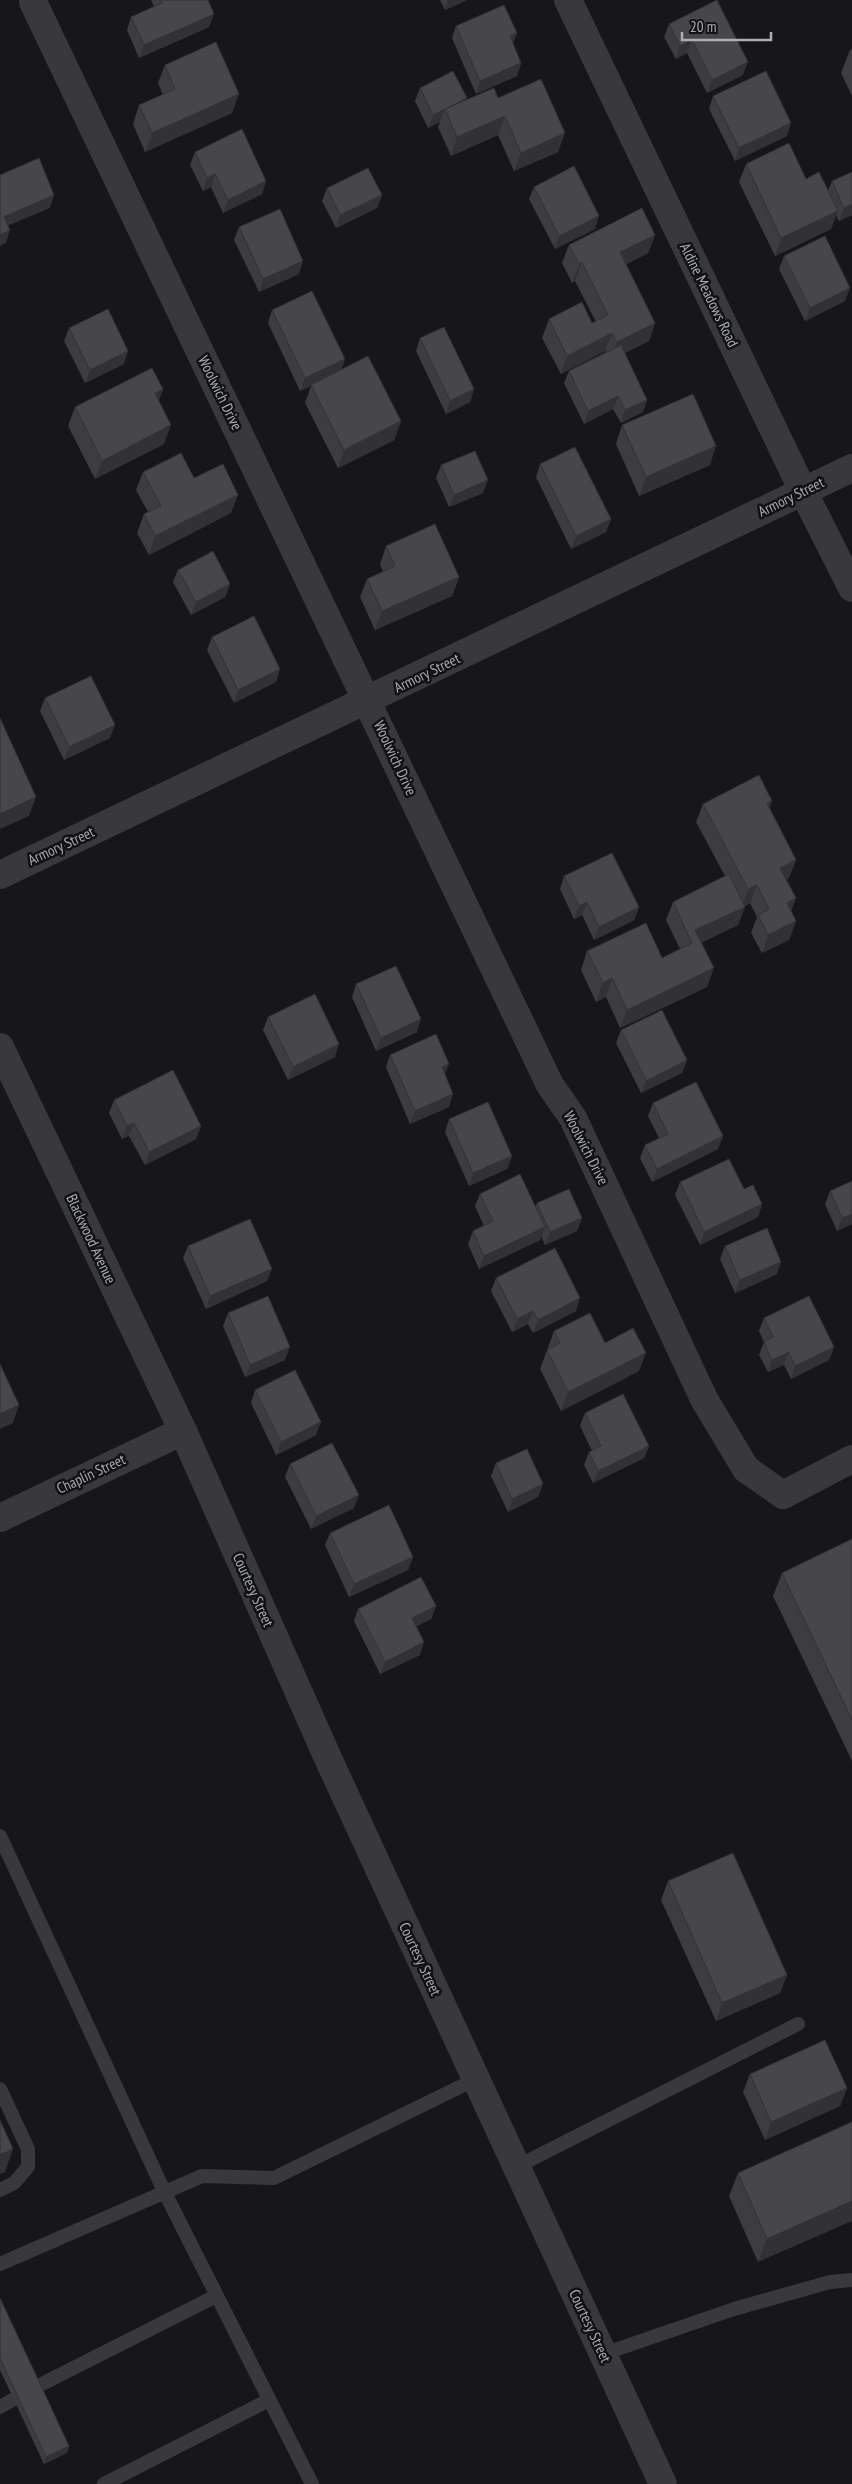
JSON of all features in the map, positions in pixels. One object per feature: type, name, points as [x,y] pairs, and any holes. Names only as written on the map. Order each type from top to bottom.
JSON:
[{"type":"street","name":"Aldine Meadows Road","points":[[568,0],[803,491],[852,588]]},
{"type":"street","name":"Woolwich Drive","points":[[33,2],[550,1085],[573,1118],[704,1399],[746,1469],[783,1495],[852,1459]]},
{"type":"street","name":"Armory Street","points":[[0,875],[852,468]]},
{"type":"street","name":"Blackwood Avenue","points":[[0,1046],[182,1431]]},
{"type":"street","name":"Chaplin Street","points":[[0,1518],[182,1431]]},
{"type":"street","name":"Courtesy Street","points":[[182,1431],[327,1756],[663,2484]]},
{"type":"lane","points":[[0,1836],[5,1862],[164,2191],[312,2484]]},
{"type":"lane","points":[[516,2167],[798,2024]]},
{"type":"lane","points":[[0,2264],[202,2176],[274,2178],[476,2079]]},
{"type":"lane","points":[[0,2089],[28,2149],[28,2167],[14,2183],[0,2190]]},
{"type":"lane","points":[[603,2354],[734,2310],[830,2282],[852,2280]]},
{"type":"lane","points":[[36,2387],[216,2296]]},
{"type":"lane","points":[[0,2407],[14,2399]]},
{"type":"lane","points":[[104,2484],[269,2400]]},
{"type":"building","points":[[161,0],[208,0],[214,14],[144,45],[131,17],[162,3]]},
{"type":"building","points":[[717,0],[748,62],[712,80],[692,40],[680,46],[669,24]]},
{"type":"building","points":[[504,5],[517,33],[510,36],[521,63],[480,81],[456,26]]},
{"type":"building","points":[[216,42],[239,94],[152,133],[139,105],[175,89],[165,65]]},
{"type":"building","points":[[453,71],[467,98],[433,115],[420,88]]},
{"type":"building","points":[[766,71],[791,123],[739,148],[713,96]]},
{"type":"building","points":[[541,79],[565,133],[521,153],[505,116],[457,137],[445,109],[494,88],[498,98]]},
{"type":"building","points":[[242,129],[266,181],[228,200],[215,174],[207,178],[195,152]]},
{"type":"building","points":[[789,143],[806,179],[819,172],[838,211],[781,238],[746,164]]},
{"type":"building","points":[[39,158],[54,195],[4,217],[10,230],[0,235],[0,175]]},
{"type":"building","points":[[574,166],[599,216],[559,236],[534,187]]},
{"type":"building","points":[[368,168],[382,195],[340,215],[327,188]]},
{"type":"building","points":[[852,172],[852,204],[844,208],[832,181]]},
{"type":"building","points":[[642,208],[655,235],[620,252],[655,323],[617,342],[612,333],[567,356],[549,319],[582,302],[592,323],[608,315],[582,262],[579,264],[569,245]]},
{"type":"building","points":[[280,209],[303,261],[263,279],[239,227]]},
{"type":"building","points":[[825,236],[850,288],[810,308],[784,256]]},
{"type":"building","points":[[312,291],[345,359],[305,378],[272,310]]},
{"type":"building","points":[[108,309],[128,351],[90,370],[69,328]]},
{"type":"building","points":[[444,327],[474,389],[450,401],[420,338]]},
{"type":"building","points":[[621,345],[647,400],[625,410],[618,396],[588,411],[569,371]]},
{"type":"building","points":[[368,356],[401,421],[344,450],[311,385]]},
{"type":"building","points":[[152,368],[163,389],[155,393],[171,425],[102,461],[75,407]]},
{"type":"building","points":[[693,394],[716,446],[646,477],[622,425]]},
{"type":"building","points":[[575,447],[611,519],[576,536],[540,464]]},
{"type":"building","points":[[475,451],[488,480],[454,495],[441,465]]},
{"type":"building","points":[[181,453],[194,478],[223,464],[238,495],[155,536],[144,514],[161,506],[143,472]]},
{"type":"building","points":[[435,524],[459,577],[382,611],[367,579],[395,566],[386,546]]},
{"type":"building","points":[[213,551],[230,584],[196,602],[178,570]]},
{"type":"building","points":[[254,616],[280,669],[238,690],[212,637]]},
{"type":"building","points":[[91,676],[115,725],[69,747],[45,698]]},
{"type":"building","points":[[0,718],[36,797],[0,814]]},
{"type":"building","points":[[759,775],[772,801],[767,803],[796,860],[780,868],[796,898],[787,903],[796,921],[768,935],[758,915],[769,909],[757,885],[748,889],[703,804]]},
{"type":"building","points":[[612,853],[639,907],[599,927],[587,902],[579,906],[564,876]]},
{"type":"building","points":[[729,874],[745,907],[695,930],[714,968],[627,1010],[612,978],[603,983],[587,951],[646,923],[662,958],[692,943],[673,902]]},
{"type":"building","points":[[396,966],[421,1019],[381,1038],[356,984]]},
{"type":"building","points":[[315,994],[339,1044],[293,1067],[268,1017]]},
{"type":"building","points":[[662,1010],[687,1060],[646,1081],[621,1030]]},
{"type":"building","points":[[436,1034],[449,1064],[442,1067],[453,1094],[415,1111],[390,1055]]},
{"type":"building","points":[[173,1070],[201,1126],[149,1152],[134,1123],[127,1126],[114,1100]]},
{"type":"building","points":[[696,1082],[723,1136],[657,1169],[645,1145],[668,1134],[653,1103]]},
{"type":"building","points":[[488,1102],[512,1156],[473,1173],[449,1119]]},
{"type":"building","points":[[729,1159],[744,1189],[753,1185],[762,1204],[704,1232],[680,1182]]},
{"type":"building","points":[[520,1174],[545,1227],[484,1256],[473,1231],[493,1221],[480,1194]]},
{"type":"building","points":[[852,1181],[852,1214],[842,1218],[830,1191]]},
{"type":"building","points":[[569,1189],[582,1218],[550,1232],[537,1203]]},
{"type":"building","points":[[250,1219],[272,1269],[210,1296],[188,1246]]},
{"type":"building","points":[[767,1228],[781,1262],[740,1280],[725,1246]]},
{"type":"building","points":[[555,1248],[580,1298],[538,1320],[533,1311],[517,1319],[496,1278]]},
{"type":"building","points":[[268,1296],[290,1347],[250,1365],[228,1313]]},
{"type":"building","points":[[809,1296],[834,1347],[795,1366],[789,1352],[772,1360],[764,1342],[773,1337],[764,1318]]},
{"type":"building","points":[[590,1313],[605,1343],[633,1328],[646,1353],[568,1392],[547,1350],[560,1343],[554,1331]]},
{"type":"building","points":[[0,1364],[19,1405],[0,1414]]},
{"type":"building","points":[[295,1370],[321,1422],[281,1442],[255,1390]]},
{"type":"building","points":[[623,1394],[649,1446],[598,1471],[589,1452],[601,1446],[585,1413]]},
{"type":"building","points":[[332,1443],[359,1495],[316,1516],[290,1464]]},
{"type":"building","points":[[527,1449],[543,1484],[512,1499],[496,1463]]},
{"type":"building","points":[[389,1505],[413,1557],[354,1584],[330,1533]]},
{"type":"building","points":[[852,1539],[852,1720],[782,1573]]},
{"type":"building","points":[[421,1577],[436,1606],[412,1618],[424,1642],[385,1662],[358,1609]]},
{"type":"building","points":[[733,1853],[787,1975],[722,2003],[668,1881]]},
{"type":"building","points":[[825,2040],[847,2088],[771,2122],[750,2074]]},
{"type":"building","points":[[0,2120],[13,2149],[0,2155]]},
{"type":"building","points":[[852,2122],[852,2201],[767,2239],[738,2173]]},
{"type":"building","points":[[0,2298],[69,2446],[46,2457],[0,2358]]}]
